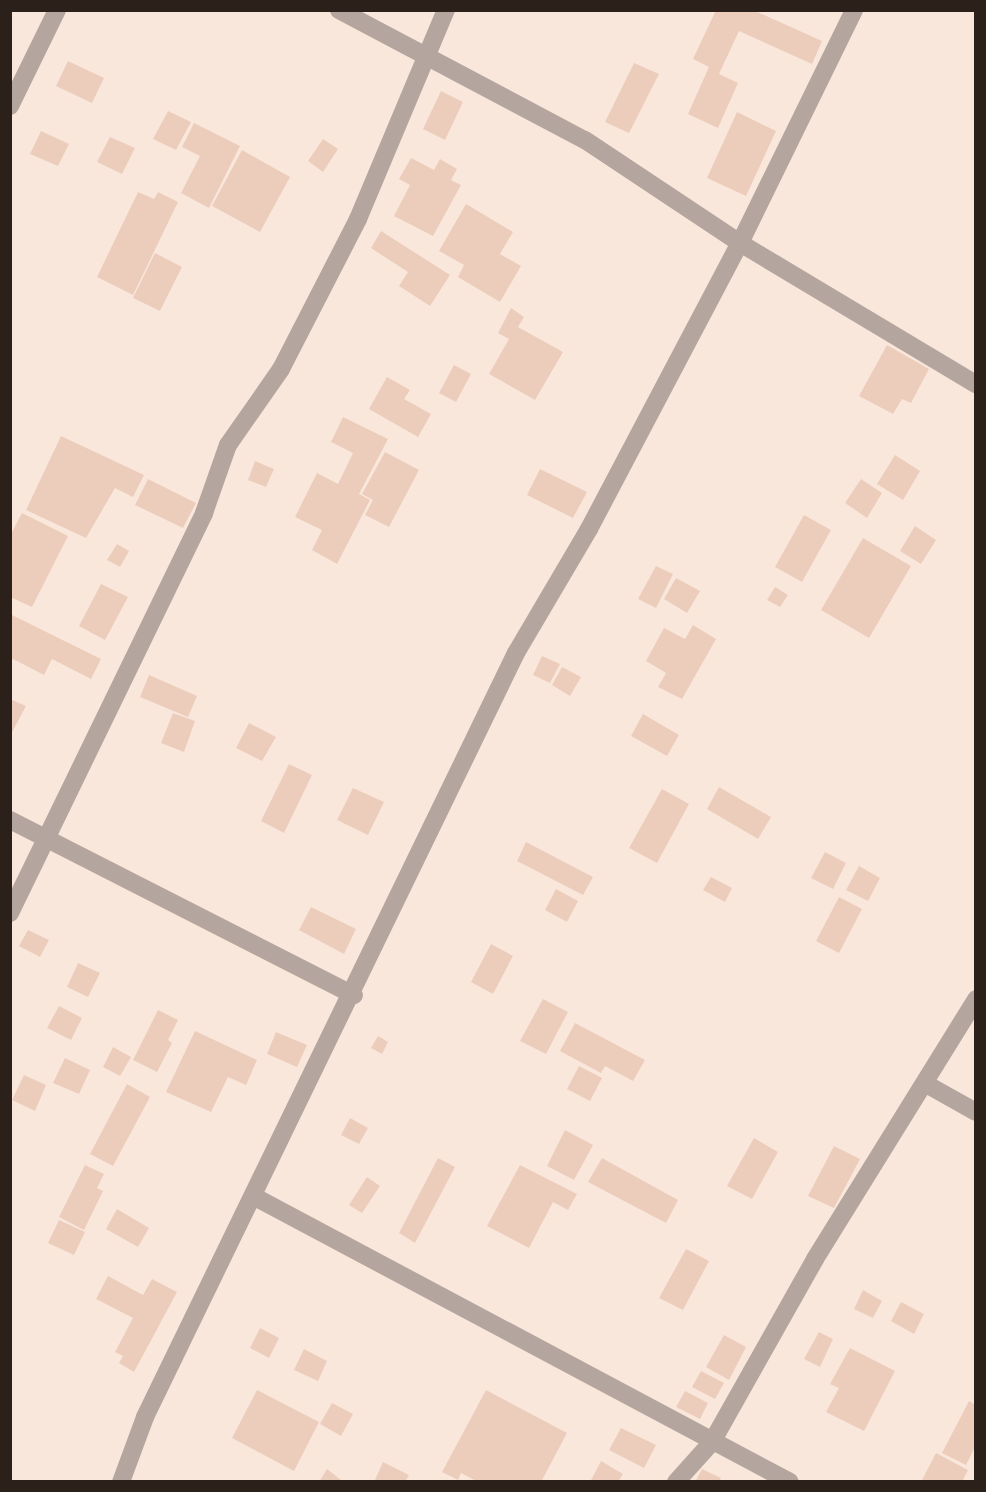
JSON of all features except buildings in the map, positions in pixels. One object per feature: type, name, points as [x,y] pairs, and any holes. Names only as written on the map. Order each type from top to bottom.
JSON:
[{"type":"street","points":[[10,106],[57,10]]},
{"type":"street","points":[[339,10],[423,57],[585,140],[740,243],[975,384]]},
{"type":"street","points":[[10,913],[204,513],[228,446],[281,369],[358,219],[423,57],[446,10]]},
{"type":"street","points":[[121,1482],[145,1417],[354,994],[516,653],[589,529],[740,243],[854,10]]},
{"type":"street","points":[[10,820],[48,837],[354,994]]},
{"type":"street","points":[[676,1482],[712,1442],[815,1259],[926,1084],[975,999]]},
{"type":"street","points":[[926,1084],[975,1112]]},
{"type":"street","points":[[253,1196],[790,1482]]}]
